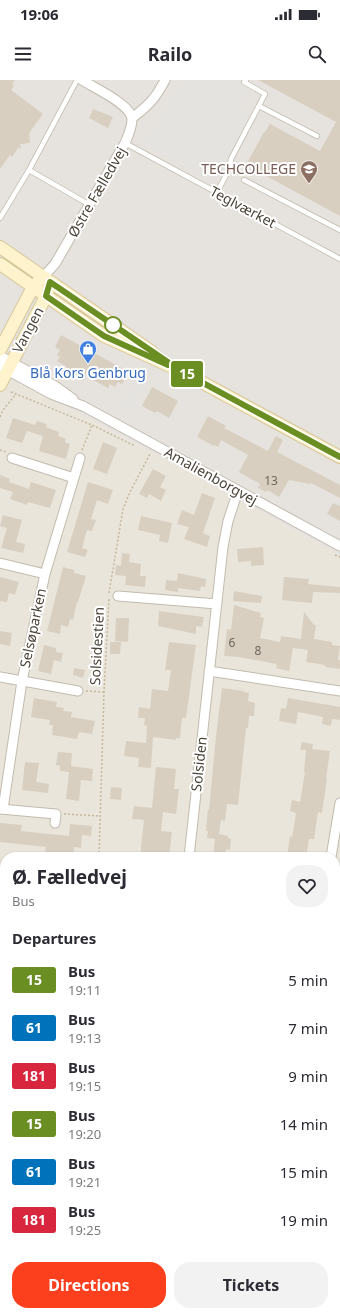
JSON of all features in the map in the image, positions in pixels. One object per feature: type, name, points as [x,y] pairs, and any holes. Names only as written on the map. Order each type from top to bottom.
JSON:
[{"type":"main road","points":[[0,247],[181,371]]},
{"type":"main road","points":[[0,264],[104,336],[181,371],[340,457]]},
{"type":"main road","name":"Vangen","points":[[0,350],[33,287],[46,279]]},
{"type":"main road","name":"Vangen","points":[[0,385],[6,366],[46,296],[46,279]]},
{"type":"street","points":[[82,80],[127,109],[132,118],[147,107],[158,94],[165,80]]},
{"type":"street","name":"Østre Fælledvej","points":[[46,279],[125,143],[131,129],[132,118]]},
{"type":"street","name":"Amalienborgvej","points":[[0,356],[6,366],[55,386],[83,406],[340,546]]},
{"type":"street","points":[[12,458],[74,478]]},
{"type":"street","name":"Selsøparken","points":[[55,818],[2,809],[22,681],[45,574],[80,458]]},
{"type":"street","name":"Solsiden","points":[[190,852],[223,547],[228,521],[238,491]]},
{"type":"street","name":"Selsøparken","points":[[0,563],[45,574]]},
{"type":"street","points":[[118,596],[217,604]]},
{"type":"street","points":[[209,671],[340,691]]},
{"type":"street","name":"Selsøparken","points":[[0,677],[78,691]]},
{"type":"street","points":[[332,852],[340,803]]},
{"type":"lane","points":[[0,218],[29,170],[77,80]]},
{"type":"lane","points":[[217,193],[229,169],[231,159],[264,94],[244,82],[246,80]]},
{"type":"lane","points":[[259,106],[317,136]]},
{"type":"lane","name":"Teglværket","points":[[125,143],[340,259]]},
{"type":"lane","points":[[29,170],[90,205]]},
{"type":"lane","points":[[244,180],[340,230]]},
{"type":"path","points":[[11,392],[92,425],[80,458]]},
{"type":"path","points":[[0,417],[3,410],[16,394]]},
{"type":"path","name":"Solsidestien","points":[[99,852],[104,692],[109,593],[112,571],[123,510],[130,492],[156,446]]},
{"type":"path","points":[[78,691],[104,692]]},
{"type":"path","points":[[55,818],[100,816]]},
{"type":"shaded area","points":[[0,80],[340,80],[340,556],[205,481],[62,405],[0,374]]},
{"type":"shaded area","points":[[184,80],[243,80],[241,84],[251,88],[239,110],[249,116],[215,182],[143,145]]},
{"type":"shaded area","points":[[142,370],[150,375],[128,412],[120,408]]},
{"type":"shaded area","points":[[0,374],[62,405],[205,481],[340,556],[340,852],[0,852]]},
{"type":"building","points":[[0,80],[15,80],[12,84],[14,86],[11,90],[43,114],[29,133],[30,143],[20,144],[21,148],[18,148],[12,157],[10,155],[0,169]]},
{"type":"building","points":[[258,80],[340,80],[340,216],[246,165],[270,124],[320,151],[336,122]]},
{"type":"building","points":[[93,109],[113,117],[108,128],[89,118]]},
{"type":"building","name":"Blå Kors Genbrug","points":[[61,335],[129,372],[122,384],[118,382],[115,387],[110,384],[108,388],[86,376],[83,380],[66,370],[67,367],[57,361],[60,357],[57,355],[60,350],[55,347]]},
{"type":"building","points":[[152,387],[178,401],[169,418],[157,411],[155,413],[142,406]]},
{"type":"building","points":[[208,416],[226,426],[224,428],[268,451],[276,436],[283,440],[277,452],[340,485],[340,498],[311,483],[289,480],[279,497],[267,490],[266,492],[258,488],[260,484],[239,472],[248,455],[221,440],[218,447],[197,437]]},
{"type":"building","points":[[13,418],[35,425],[37,421],[47,424],[46,427],[59,432],[58,436],[66,439],[65,442],[70,444],[66,459],[39,451],[43,436],[27,431],[22,443],[6,438]]},
{"type":"building","points":[[103,442],[117,448],[107,474],[93,469]]},
{"type":"building","points":[[153,469],[166,476],[160,487],[166,490],[161,501],[149,494],[147,498],[139,494]]},
{"type":"building","points":[[0,475],[10,479],[9,482],[29,489],[31,482],[56,490],[50,508],[28,502],[27,505],[10,499],[13,492],[0,488]]},
{"type":"building","points":[[88,482],[113,490],[108,504],[97,500],[91,519],[96,520],[92,531],[87,530],[82,548],[88,550],[85,557],[67,552]]},
{"type":"building","points":[[202,493],[215,498],[203,533],[210,536],[207,547],[184,539],[189,527],[177,524],[182,510],[194,515]]},
{"type":"building","points":[[333,503],[340,506],[340,521],[327,514]]},
{"type":"building","points":[[3,515],[22,520],[16,542],[25,544],[23,553],[1,548],[7,528],[0,526]]},
{"type":"building","points":[[141,516],[172,523],[168,543],[159,541],[160,535],[138,530]]},
{"type":"building","points":[[263,547],[264,565],[251,566],[251,561],[238,562],[237,549]]},
{"type":"building","points":[[122,553],[130,554],[129,562],[141,564],[140,576],[146,576],[145,587],[125,585],[126,576],[115,575],[116,565],[121,566]]},
{"type":"building","points":[[63,567],[74,570],[74,573],[86,576],[77,602],[73,620],[70,619],[68,627],[61,625],[60,634],[47,631]]},
{"type":"building","points":[[178,573],[206,579],[205,587],[201,586],[200,591],[178,588],[178,592],[165,590],[166,580],[177,581]]},
{"type":"building","points":[[0,577],[19,582],[15,595],[9,593],[7,602],[0,601]]},
{"type":"building","points":[[284,577],[309,579],[308,584],[340,587],[340,593],[313,592],[312,603],[282,600]]},
{"type":"building","points":[[234,591],[262,596],[261,603],[233,601]]},
{"type":"building","points":[[234,605],[261,613],[260,617],[264,618],[260,638],[280,642],[281,636],[301,639],[304,612],[314,625],[316,625],[314,639],[332,642],[332,645],[340,646],[338,660],[340,660],[340,669],[306,662],[308,650],[293,648],[289,671],[276,668],[277,664],[224,656],[227,629],[231,630]]},
{"type":"building","points":[[159,611],[204,617],[202,627],[196,626],[196,634],[158,626]]},
{"type":"building","points":[[116,618],[129,618],[128,642],[115,641]]},
{"type":"building","points":[[0,631],[12,633],[10,646],[0,644]]},
{"type":"building","points":[[110,642],[121,642],[120,654],[110,654]]},
{"type":"building","points":[[169,642],[196,645],[186,718],[182,718],[180,738],[176,738],[176,740],[153,737],[151,768],[138,767],[139,758],[124,756],[126,741],[146,743],[147,726],[144,725],[145,718],[138,718],[139,707],[150,709],[152,689],[168,691],[171,670],[165,670]]},
{"type":"building","points":[[44,645],[56,648],[56,652],[63,653],[61,662],[54,660],[51,674],[38,671]]},
{"type":"building","points":[[74,668],[85,670],[83,678],[73,675]]},
{"type":"building","points":[[222,688],[249,693],[248,701],[255,703],[254,716],[249,716],[248,728],[246,728],[238,805],[227,804],[225,821],[221,820],[219,834],[228,836],[228,838],[231,839],[230,850],[226,849],[226,852],[214,852],[215,839],[207,838],[208,831],[206,831]]},
{"type":"building","points":[[34,698],[57,702],[56,707],[64,708],[63,711],[72,712],[71,717],[95,721],[92,734],[79,732],[77,739],[52,735],[53,725],[49,725],[50,720],[31,717]]},
{"type":"building","points":[[288,698],[340,707],[340,720],[332,719],[331,726],[322,724],[323,717],[298,712],[296,724],[279,721],[281,708],[286,709]]},
{"type":"building","points":[[302,742],[313,744],[312,749],[330,751],[327,779],[322,813],[318,812],[314,839],[309,839],[307,852],[288,852],[296,813],[290,811],[292,800],[300,802],[305,772],[306,750],[300,750]]},
{"type":"building","points":[[58,752],[72,753],[71,766],[93,769],[92,781],[81,780],[79,801],[66,799],[69,772],[60,771],[60,766],[56,765]]},
{"type":"building","points":[[25,762],[39,763],[36,782],[49,784],[48,793],[22,790]]},
{"type":"building","points":[[156,767],[176,769],[174,789],[179,789],[176,814],[163,812],[161,831],[172,832],[170,852],[141,852],[144,820],[132,819],[134,806],[152,808]]},
{"type":"building","points":[[111,787],[122,788],[121,800],[110,799]]},
{"type":"building","points":[[0,823],[22,825],[21,831],[69,836],[70,824],[92,826],[91,836],[82,835],[81,848],[74,847],[74,852],[45,852],[46,847],[0,842]]},
{"type":"bus line","name":"15","points":[[168,365],[104,336],[59,306],[46,296],[50,282],[181,371],[340,457]]},
{"type":"place","name":"TECHCOLLEGE","points":[[309,184]]},
{"type":"place","name":"Blå Kors Genbrug","points":[[88,364]]}]
